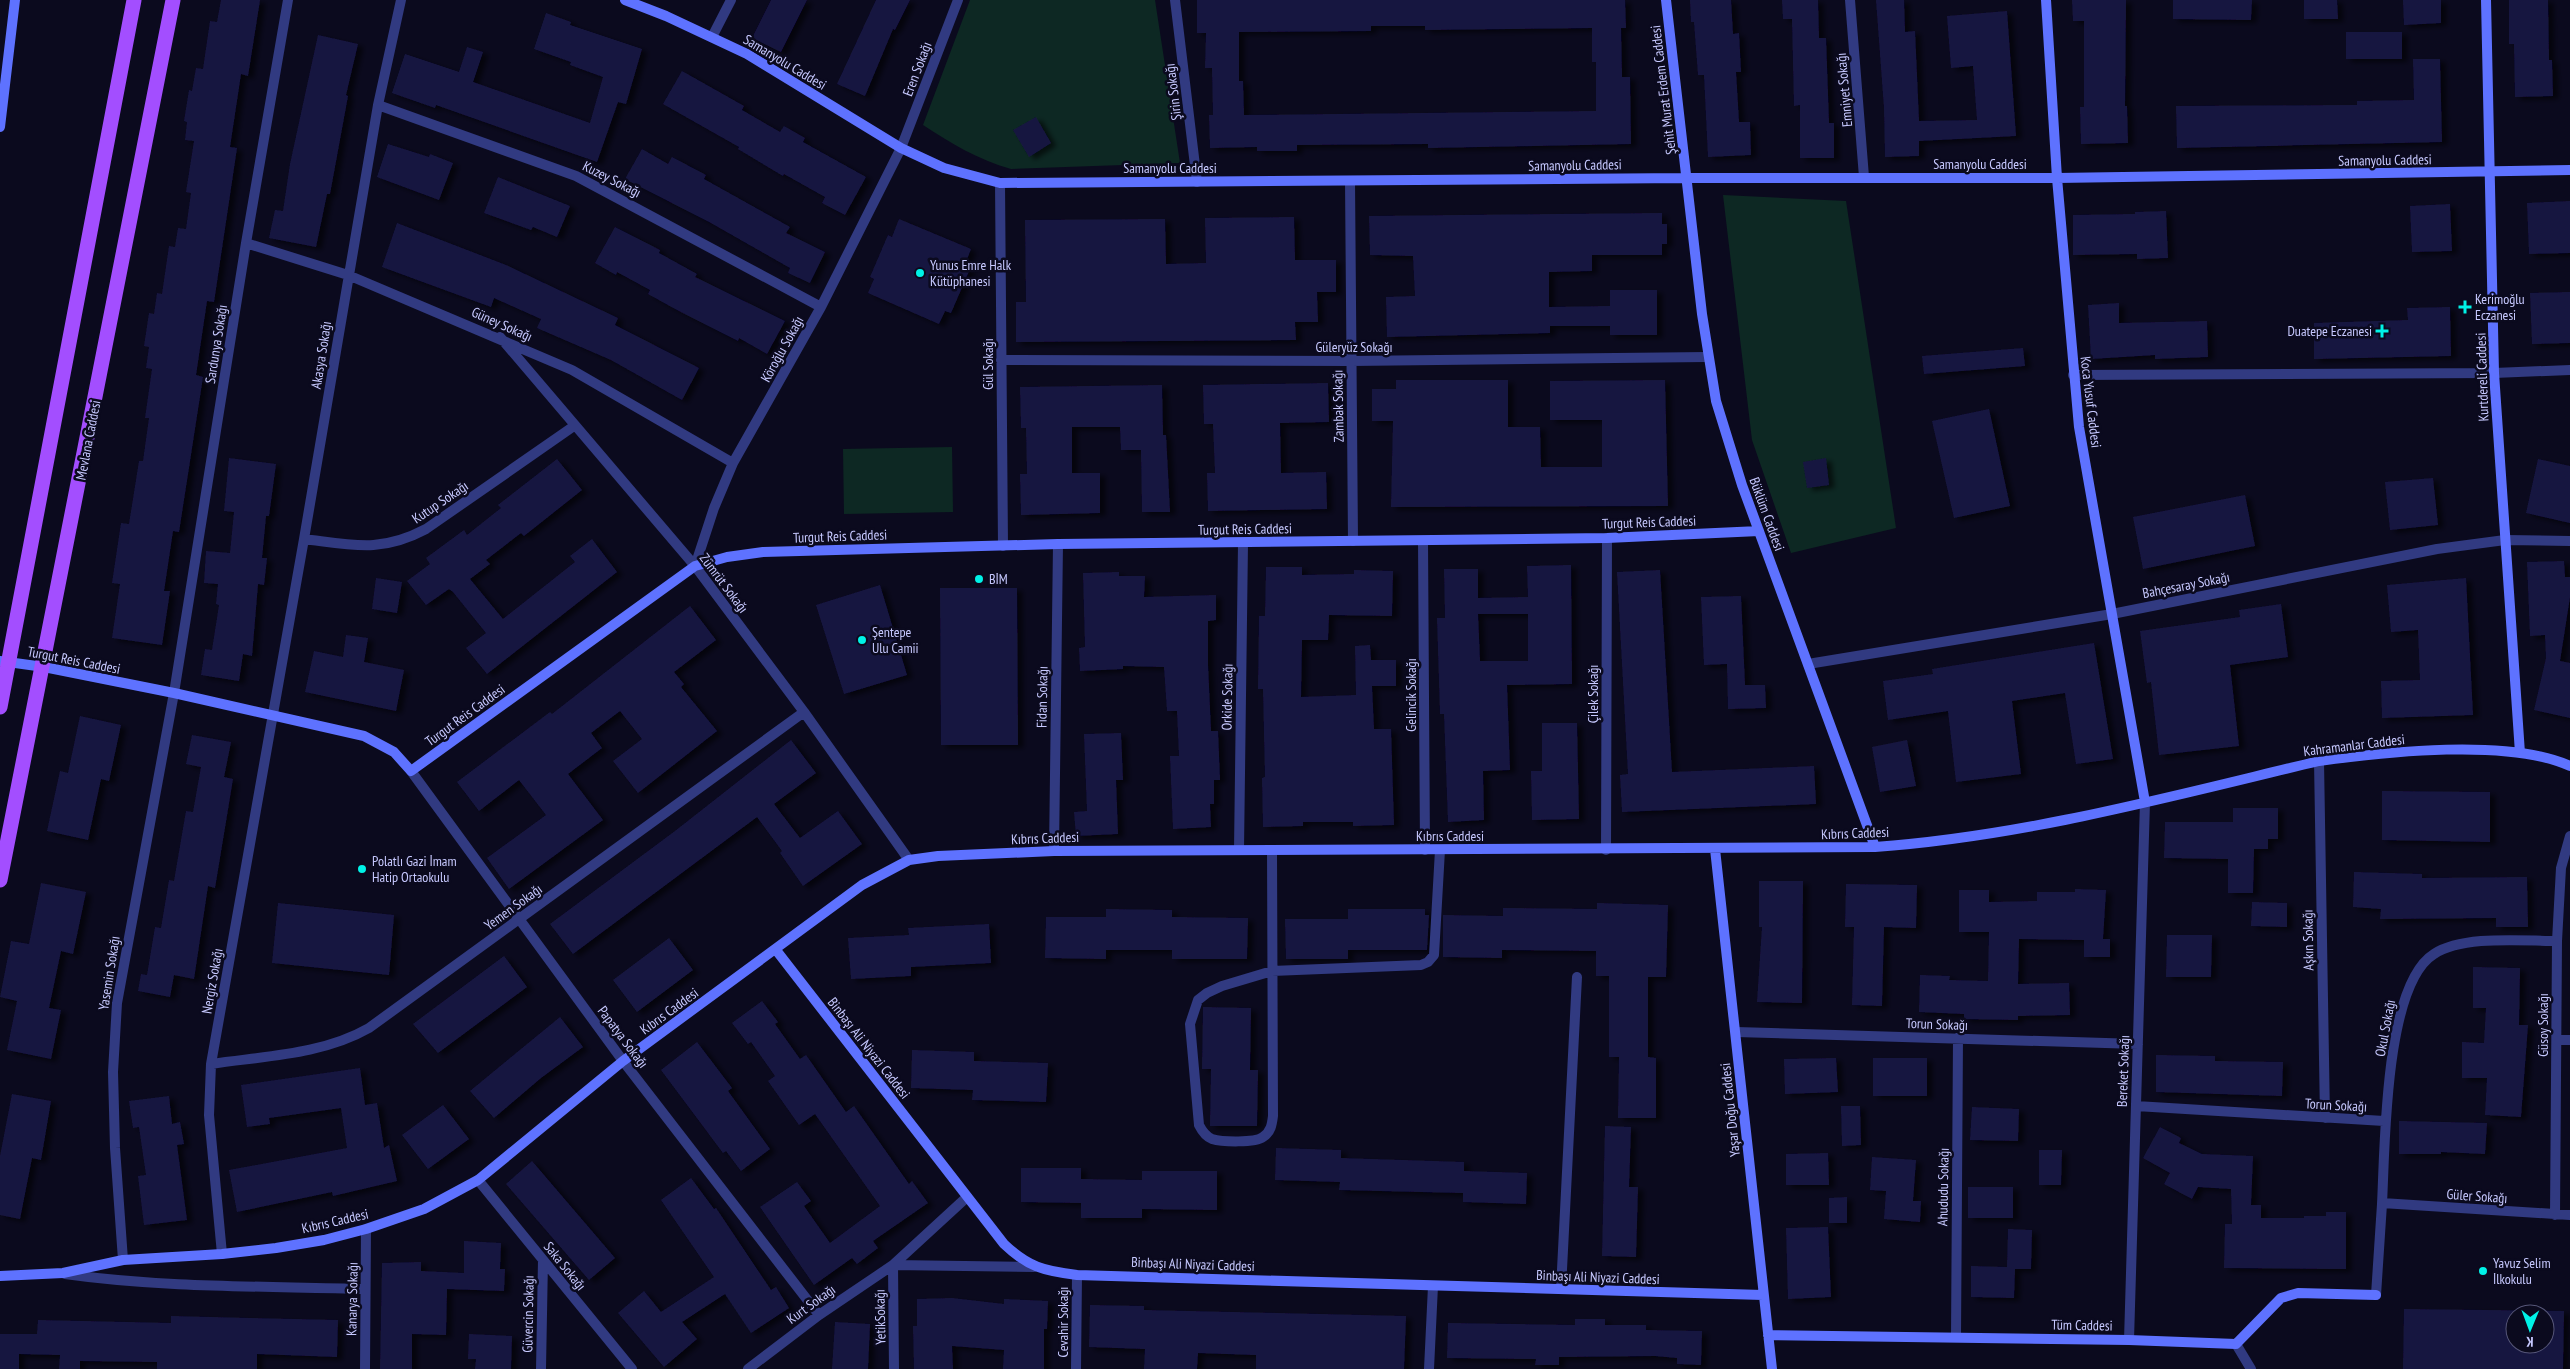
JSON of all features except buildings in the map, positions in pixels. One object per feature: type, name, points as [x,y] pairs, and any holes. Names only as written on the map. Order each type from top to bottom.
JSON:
[{"type":"main road","points":[[0,707],[4,662],[134,0]]},
{"type":"main road","name":"Mevlana Caddesi","points":[[0,880],[44,667],[173,0]]},
{"type":"street","points":[[0,127],[15,0]]},
{"type":"street","name":"Sardunya Sokağı","points":[[174,693],[246,243],[288,0]]},
{"type":"street","name":"Akasya Sokağı","points":[[273,716],[378,105],[401,0]]},
{"type":"street","name":"Samanyolu Caddesi","points":[[625,0],[747,54],[902,148],[944,168],[1000,183],[1864,177],[2057,178],[2570,170]]},
{"type":"street","points":[[712,37],[731,0]]},
{"type":"street","name":"Eren Sokağı","points":[[902,148],[958,0]]},
{"type":"street","name":"Şirin Sokağı","points":[[1176,0],[1197,182]]},
{"type":"street","name":"Şehit Murat Erdem Caddesi","points":[[1666,0],[1687,178]]},
{"type":"street","name":"Emniyet Sokağı","points":[[1850,0],[1864,177]]},
{"type":"street","name":"Koca Yusuf Caddesi","points":[[2046,0],[2057,178],[2079,427],[2145,802]]},
{"type":"street","name":"Kurtdereli Caddesi","points":[[2486,0],[2494,373],[2520,753]]},
{"type":"street","name":"Kuzey Sokağı","points":[[378,105],[576,176],[821,307]]},
{"type":"street","name":"Köroğlu Sokağı","points":[[695,566],[714,508],[733,463],[821,307],[902,148]]},
{"type":"street","name":"Büklüm Caddesi","points":[[1687,178],[1708,356],[1716,401],[1758,531],[1875,847]]},
{"type":"street","name":"Zambak Sokağı","points":[[1350,181],[1353,541]]},
{"type":"street","name":"Gül Sokağı","points":[[1000,183],[1002,546]]},
{"type":"street","name":"Güney Sokağı","points":[[246,243],[348,275],[500,337],[572,370],[733,463]]},
{"type":"street","name":"Zümrüt Sokağı","points":[[500,337],[695,566],[804,712],[909,860]]},
{"type":"street","name":"Güleryüz Sokağı","points":[[1002,360],[1351,361],[1708,356]]},
{"type":"street","points":[[2073,375],[2494,373],[2570,370]]},
{"type":"street","name":"Kutup Sokağı","points":[[304,539],[356,546],[383,545],[406,540],[426,529],[574,426]]},
{"type":"street","name":"Turgut Reis Caddesi","points":[[4,662],[44,667],[174,693],[364,736],[394,752],[411,771],[695,566],[726,557],[763,552],[1058,544],[1243,544],[1607,538],[1758,531]]},
{"type":"street","name":"Çilek Sokağı","points":[[1606,850],[1607,538]]},
{"type":"street","name":"Bahçesaray Sokağı","points":[[1808,664],[2112,614],[2437,549],[2505,540],[2570,541]]},
{"type":"street","name":"Gelincik Sokağı","points":[[1423,541],[1425,850]]},
{"type":"street","name":"Fidan Sokağı","points":[[1054,851],[1058,544]]},
{"type":"street","name":"Orkide Sokağı","points":[[1239,850],[1243,544]]},
{"type":"street","name":"Yasemin Sokağı","points":[[123,1260],[115,1148],[114,1036],[123,966],[174,693]]},
{"type":"street","name":"Yemen Sokağı","points":[[211,1064],[326,1046],[351,1038],[369,1028],[804,712]]},
{"type":"street","name":"Nergiz Sokağı","points":[[222,1254],[209,1116],[211,1064],[273,716]]},
{"type":"street","name":"Kahramanlar Caddesi","points":[[2145,802],[2319,761],[2414,751],[2520,753],[2570,766]]},
{"type":"street","name":"Aşkın Sokağı","points":[[2319,761],[2326,1118]]},
{"type":"street","name":"Papatya Sokağı","points":[[411,771],[518,921],[819,1314]]},
{"type":"street","name":"Kıbrıs Caddesi","points":[[0,1276],[63,1273],[123,1260],[222,1254],[324,1240],[366,1229],[424,1209],[478,1180],[624,1061],[862,885],[909,860],[938,856],[1054,851],[1606,850],[1875,847],[1976,837],[2145,802]]},
{"type":"street","name":"Bereket Sokağı","points":[[2129,1340],[2145,802]]},
{"type":"street","name":"Güsoy Sokağı","points":[[2555,1214],[2558,1040],[2557,941],[2560,868],[2570,836]]},
{"type":"street","name":"Yaşar Doğu Caddesi","points":[[1715,849],[1772,1369]]},
{"type":"street","points":[[1272,851],[1272,971],[1271,1128],[1263,1138],[1250,1141],[1212,1139],[1204,1134],[1199,1125],[1190,1024],[1192,1013],[1198,1000],[1207,993],[1222,986],[1272,971],[1420,965],[1428,962],[1434,955],[1440,850]]},
{"type":"street","name":"Okul Sokağı","points":[[2384,1121],[2394,1046],[2405,994],[2416,974],[2433,954],[2455,945],[2464,944],[2557,941]]},
{"type":"street","name":"Binbaşı Ali Niyazi Caddesi","points":[[776,950],[1004,1244],[1019,1259],[1034,1267],[1077,1274],[1763,1295]]},
{"type":"street","points":[[1561,1289],[1577,977]]},
{"type":"street","name":"Torun Sokağı","points":[[1736,1032],[2138,1044]]},
{"type":"street","name":"Ahududu Sokağı","points":[[1956,1337],[1958,1038]]},
{"type":"street","points":[[2558,1040],[2570,1040]]},
{"type":"street","name":"Torun Sokağı","points":[[2136,1106],[2384,1121]]},
{"type":"street","points":[[2251,1369],[2236,1344],[2281,1298],[2298,1293],[2376,1295],[2382,1203],[2384,1121]]},
{"type":"street","name":"Saka Sokağı","points":[[478,1180],[632,1369]]},
{"type":"street","name":"Kurt Sokağı","points":[[748,1369],[819,1314],[892,1265],[967,1197]]},
{"type":"street","name":"Güler Sokağı","points":[[2382,1203],[2570,1215]]},
{"type":"street","name":"Kanarya Sokağı","points":[[365,1369],[366,1229]]},
{"type":"street","name":"Güvercin Sokağı","points":[[541,1369],[542,1260]]},
{"type":"street","points":[[892,1265],[1034,1267]]},
{"type":"street","name":"YetikSokağı","points":[[892,1265],[894,1369]]},
{"type":"street","name":"Kıbrıs Caddesi","points":[[63,1273],[109,1280],[162,1283],[365,1289]]},
{"type":"street","name":"Cevahir Sokağı","points":[[1076,1369],[1077,1274]]},
{"type":"street","points":[[1428,1369],[1433,1286]]},
{"type":"street","name":"Tüm Caddesi","points":[[1768,1335],[2129,1340],[2236,1344]]},
{"type":"green space","points":[[970,0],[1155,0],[1180,163],[1011,169],[976,156],[923,125]]},
{"type":"green space","points":[[1723,195],[1846,201],[1896,528],[1791,553],[1752,440]]},
{"type":"green space","points":[[952,447],[953,512],[844,514],[843,449]]},
{"type":"place","name":"Yunus Emre Halk Kütüphanesi","points":[[920,273]]},
{"type":"place","name":"Kerimoğlu Eczanesi","points":[[2465,307]]},
{"type":"place","name":"Duatepe Eczanesi","points":[[2382,331]]},
{"type":"place","name":"BİM","points":[[979,579]]},
{"type":"place","name":"Şentepe Ulu Camii","points":[[862,640]]},
{"type":"place","name":"Polatlı Gazi İmam Hatip Ortaokulu","points":[[362,869]]},
{"type":"place","name":"Yavuz Selim İlkokulu","points":[[2483,1271]]}]
